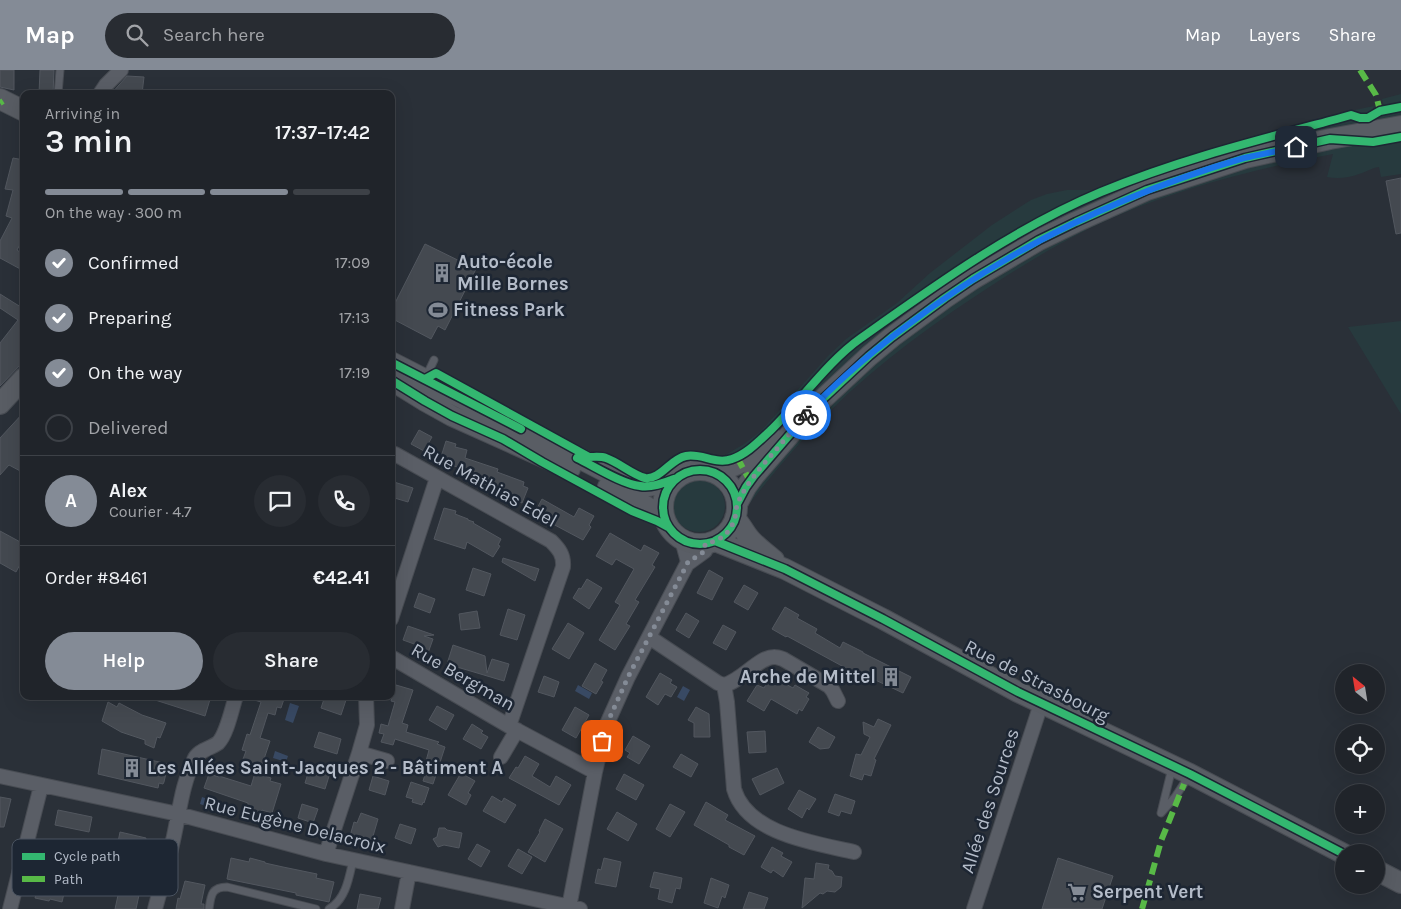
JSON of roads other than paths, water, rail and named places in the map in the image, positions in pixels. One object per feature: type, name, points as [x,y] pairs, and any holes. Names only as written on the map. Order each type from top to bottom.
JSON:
[{"type":"main road","points":[[1,101],[20,109]]},
{"type":"main road","points":[[399,385],[452,416],[636,500],[655,511],[674,534],[682,540],[693,544],[710,542],[731,528],[746,487],[811,410],[847,375],[892,337],[973,279],[1039,240],[1147,190],[1245,158],[1330,139],[1401,126]]},
{"type":"main road","points":[[395,364],[622,480],[641,487],[661,484],[693,470],[714,472],[723,477],[730,485],[735,494],[736,511]]},
{"type":"main road","points":[[399,385],[425,379]]},
{"type":"main road","points":[[0,404],[20,382]]},
{"type":"main road","points":[[714,472],[732,468],[750,457],[811,410]]},
{"type":"main road","points":[[666,522],[662,507],[663,497],[674,479]]},
{"type":"main road","name":"Rue de Strasbourg","points":[[736,511],[747,535],[785,569]]},
{"type":"main road","name":"Rue de Strasbourg","points":[[710,542],[785,569],[1041,704],[1181,770],[1335,849]]},
{"type":"main road","points":[[1385,875],[1401,883]]},
{"type":"street","points":[[102,90],[121,70]]},
{"type":"street","name":"Rue Mathias Edel","points":[[395,454],[551,541],[557,546],[563,556],[563,567],[513,728]]},
{"type":"street","points":[[395,608],[437,478]]},
{"type":"street","points":[[682,540],[688,562]]},
{"type":"street","points":[[575,908],[596,772],[606,726],[628,677],[688,562],[705,551],[710,542]]},
{"type":"street","points":[[649,637],[718,683],[724,685],[735,681],[766,658],[774,656],[783,659],[829,686],[838,700]]},
{"type":"street","name":"Rue Bergman","points":[[395,659],[513,728],[596,772]]},
{"type":"street","points":[[724,685],[734,789],[744,809],[757,819],[784,834],[854,852]]},
{"type":"street","points":[[173,839],[184,791],[195,758],[199,753],[218,743],[223,737],[235,700]]},
{"type":"street","points":[[326,854],[367,725],[366,700]]},
{"type":"street","name":"Allée des Sources","points":[[974,909],[1041,704]]},
{"type":"street","name":"Rue Bergman","points":[[501,757],[513,728]]},
{"type":"street","points":[[359,753],[387,761]]},
{"type":"street","name":"Rue Eugène Delacroix","points":[[0,776],[178,814],[326,854],[575,908]]},
{"type":"street","points":[[28,839],[41,786]]},
{"type":"street","points":[[402,909],[409,872]]},
{"type":"street","points":[[10,909],[13,896]]},
{"type":"street","points":[[155,909],[158,896]]},
{"type":"lane","points":[[58,90],[60,70]]},
{"type":"lane","points":[[425,379],[434,360]]},
{"type":"lane","points":[[1181,770],[1175,797],[1161,813],[1181,770]]},
{"type":"lane","points":[[329,909],[337,903],[346,888],[353,860]]},
{"type":"lane","points":[[209,909],[211,895],[221,887],[316,909]]},
{"type":"water","points":[[578,685],[592,693],[589,699],[575,691]]},
{"type":"water","points":[[683,686],[690,690],[684,701],[677,697]]},
{"type":"water","points":[[290,703],[299,706],[293,723],[285,720]]},
{"type":"water","points":[[275,751],[288,756],[286,762],[273,758]]},
{"type":"water","points":[[202,797],[216,802],[214,809],[200,804]]},
{"type":"place","name":"Auto-école Mille Bornes","points":[[442,273]]},
{"type":"place","name":"Fitness Park","points":[[438,310]]},
{"type":"place","name":"Arche de Mittel","points":[[891,677]]},
{"type":"place","name":"Les Allées Saint-Jacques 2 - Bâtiment A","points":[[132,768]]},
{"type":"place","name":"Serpent Vert","points":[[1077,892]]}]
